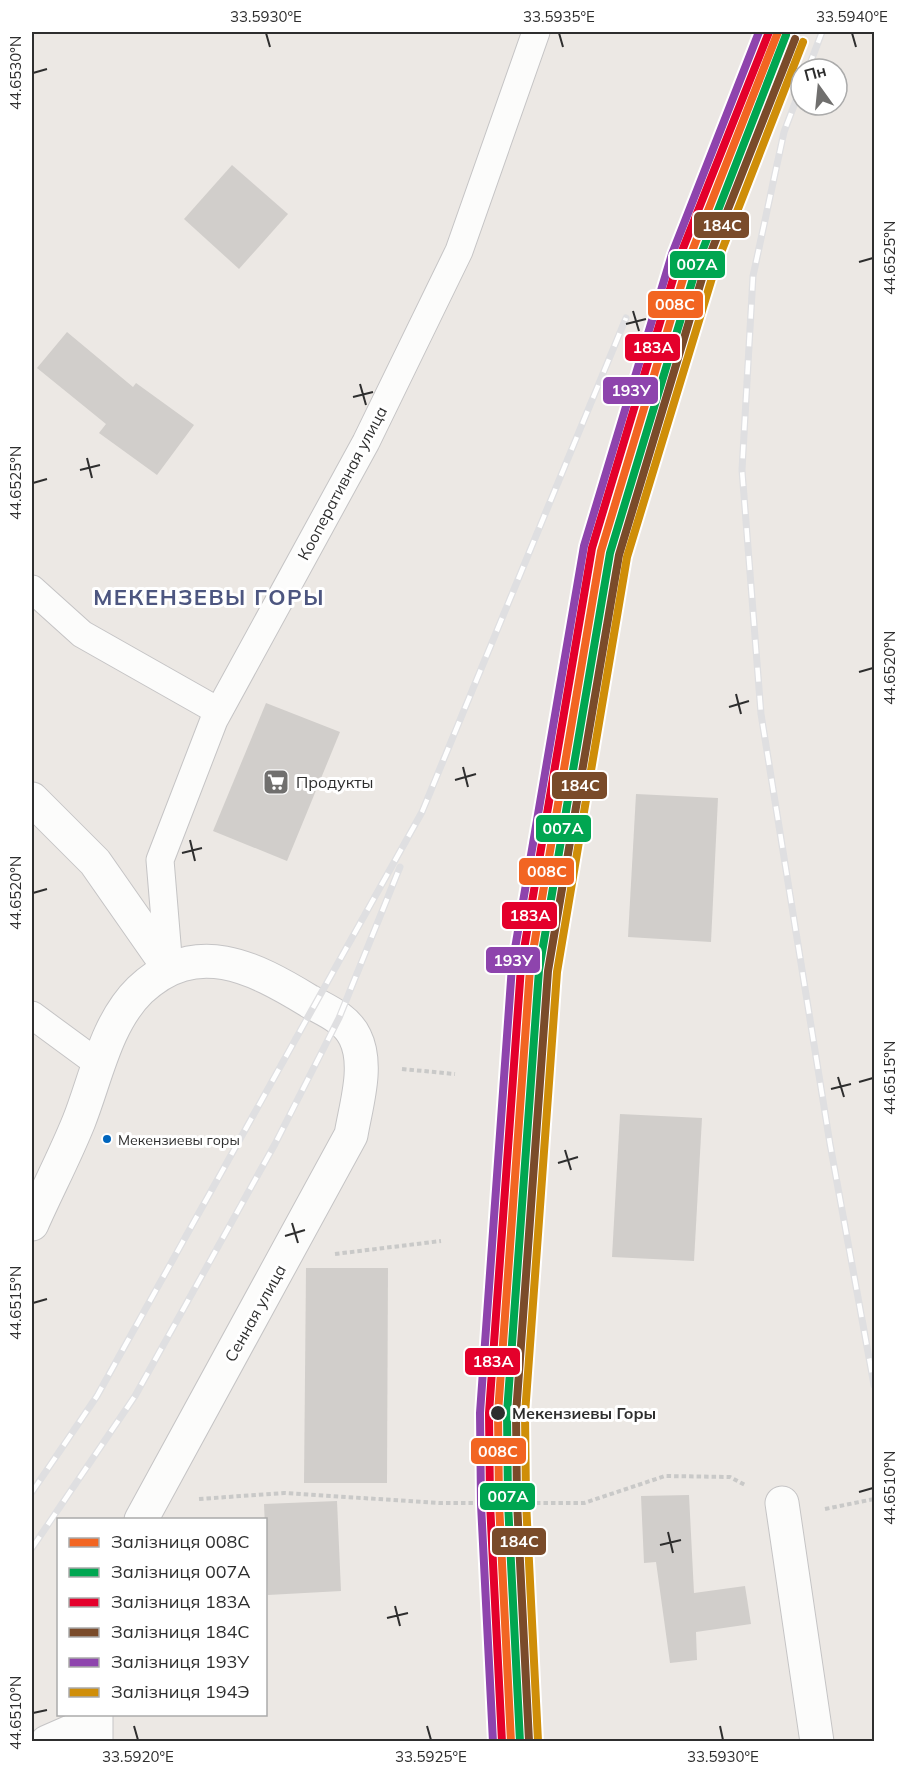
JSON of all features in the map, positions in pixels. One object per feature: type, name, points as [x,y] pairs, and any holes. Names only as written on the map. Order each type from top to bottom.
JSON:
[{"type":"main road","points":[[32,799],[95,862],[169,968]]},
{"type":"main road","points":[[32,1224],[78,1124],[118,1018],[140,991],[169,968],[220,960],[258,972],[339,1018],[355,1037],[361,1066]]},
{"type":"main road","name":"Сенная улица","points":[[145,1511],[351,1135],[361,1066]]},
{"type":"main road","points":[[782,1503],[817,1742]]},
{"type":"main road","points":[[47,1742],[96,1726]]},
{"type":"lane","name":"Кооперативная улица","points":[[169,968],[160,860],[218,711],[366,442],[459,251],[536,32]]},
{"type":"lane","points":[[37,600],[82,634],[218,711]]},
{"type":"lane","points":[[32,1015],[100,1065]]},
{"type":"path","points":[[361,1066],[455,1074]]},
{"type":"path","points":[[284,1261],[441,1241]]},
{"type":"path","points":[[145,1511],[284,1493],[440,1503],[584,1503],[665,1476],[730,1478],[782,1503]]},
{"type":"building","points":[[232,165],[288,214],[239,269],[184,219]]},
{"type":"building","points":[[67,332],[133,387],[136,383],[194,425],[157,475],[99,433],[106,424],[37,368]]},
{"type":"building","name":"Продукты","points":[[266,703],[340,732],[287,861],[213,831]]},
{"type":"building","points":[[636,794],[718,798],[711,942],[628,937]]},
{"type":"building","points":[[620,1114],[702,1118],[694,1261],[612,1257]]},
{"type":"building","points":[[306,1268],[388,1268],[387,1483],[304,1483]]},
{"type":"building","points":[[689,1495],[694,1593],[745,1586],[751,1624],[696,1632],[697,1660],[670,1663],[656,1562],[644,1563],[641,1496]]},
{"type":"building","points":[[337,1501],[341,1591],[268,1595],[267,1518],[265,1518],[264,1504]]},
{"type":"railway","points":[[813,57],[822,32]]},
{"type":"railway","points":[[790,117],[784,132],[753,276],[742,470],[761,714],[830,1144],[874,1385]]},
{"type":"railway","points":[[32,1492],[97,1396],[422,812],[626,318]]},
{"type":"railway","points":[[32,1548],[135,1396],[275,1144],[339,1018],[400,867]]},
{"type":"rail line","name":"193У","points":[[493,1742],[481,1504],[480,1413],[512,966],[584,546],[672,254],[759,32]]},
{"type":"rail line","name":"183А","points":[[502,1742],[490,1503],[489,1413],[521,967],[592,548],[680,256],[769,32]]},
{"type":"rail line","name":"008С","points":[[511,1742],[499,1503],[498,1413],[530,969],[601,551],[689,259],[778,32]]},
{"type":"rail line","name":"007А","points":[[520,1742],[508,1503],[507,1413],[539,970],[610,553],[698,262],[786,35]]},
{"type":"rail line","name":"184С","points":[[529,1741],[517,1502],[516,1414],[548,971],[619,555],[706,265],[795,39]]},
{"type":"rail line","name":"194Э","points":[[538,1741],[526,1502],[525,1414],[557,972],[627,557],[715,268],[803,42]]},
{"type":"place","name":"Продукты","points":[[276,782]]},
{"type":"place","name":"Мекензиевы горы","points":[[107,1139]]},
{"type":"place","name":"Мекензиевы Горы","points":[[498,1413]]},
{"type":"district","name":"МЕКЕНЗЕВЫ ГОРЫ","points":[[209,597]]}]
